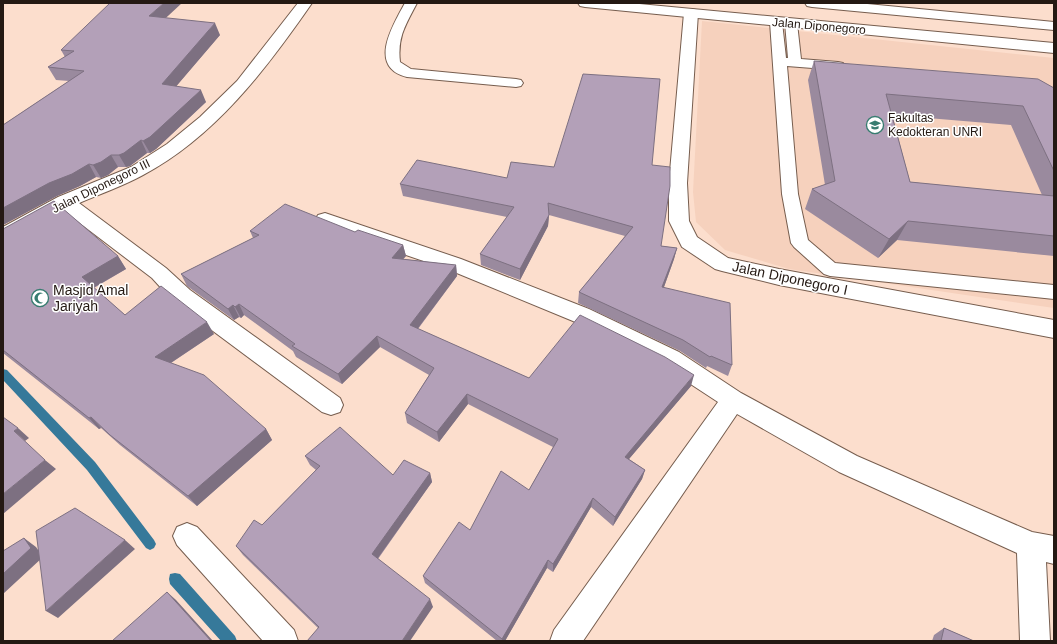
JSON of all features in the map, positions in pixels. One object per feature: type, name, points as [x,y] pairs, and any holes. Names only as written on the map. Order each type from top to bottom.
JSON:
[{"type":"street","name":"Jalan Diponegoro III","points":[[3,236],[65,202],[137,171],[173,148],[206,121],[243,84],[306,3]]},
{"type":"street","name":"Jalan Diponegoro","points":[[585,3],[1054,48]]},
{"type":"street","name":"Jalan Diponegoro","points":[[812,3],[1054,26]]},
{"type":"street","name":"Jalan Diponegoro I","points":[[691,14],[678,183],[679,221],[690,242],[722,264],[778,277],[1054,329]]},
{"type":"street","points":[[65,202],[159,273],[182,296],[331,405]]},
{"type":"street","points":[[325,220],[454,264],[581,315],[671,359],[733,400],[848,464],[1042,548],[1035,641]]},
{"type":"street","points":[[565,641],[733,400]]},
{"type":"street","points":[[187,536],[283,641]]},
{"type":"lane","points":[[411,3],[394,33],[392,52],[394,64],[407,73],[516,83]]},
{"type":"lane","points":[[776,22],[787,62]]},
{"type":"lane","points":[[790,23],[787,62],[790,194],[800,243],[830,269],[1054,292]]},
{"type":"lane","points":[[787,62],[850,67]]},
{"type":"shaded area","name":"Fakultas Kedokteran UNRI","points":[[702,21],[1054,58],[1054,308],[789,269],[725,250],[696,222],[693,192]]},
{"type":"building","points":[[110,3],[164,3],[149,16],[215,23],[162,84],[201,90],[150,137],[143,141],[141,140],[124,153],[119,155],[111,155],[101,162],[93,165],[89,164],[72,174],[49,183],[3,208],[3,125],[84,71],[48,67],[74,51],[61,50]]},
{"type":"building","points":[[814,61],[1038,79],[1054,88],[1054,171],[1023,106],[886,94],[910,182],[1054,196],[1054,236],[908,221],[889,239],[812,189],[835,181]]},
{"type":"building","points":[[583,74],[660,79],[652,165],[670,167],[670,186],[661,246],[677,248],[662,287],[730,303],[732,365],[711,356],[710,357],[683,340],[579,292],[633,227],[548,203],[549,215],[520,269],[480,254],[514,207],[400,184],[417,160],[507,178],[511,162],[554,167]]},
{"type":"building","points":[[54,201],[118,256],[82,277],[125,315],[161,286],[207,322],[155,357],[204,375],[266,429],[188,496],[110,435],[91,417],[89,418],[3,350],[3,229]]},
{"type":"building","points":[[285,204],[355,232],[358,230],[403,245],[392,258],[456,265],[410,325],[529,378],[580,315],[665,357],[694,375],[625,457],[645,470],[615,517],[593,498],[553,564],[548,560],[502,639],[423,576],[459,522],[470,530],[501,471],[529,490],[558,439],[467,394],[437,432],[405,413],[434,368],[377,336],[338,374],[292,346],[295,344],[239,304],[235,307],[233,305],[228,309],[181,274],[259,235],[250,231]]},
{"type":"building","points":[[3,417],[18,428],[14,431],[45,460],[3,494]]},
{"type":"building","points":[[340,427],[393,475],[404,460],[430,473],[372,554],[430,599],[402,641],[307,641],[319,627],[236,546],[254,520],[262,525],[320,466],[305,456]]},
{"type":"building","points":[[75,508],[125,540],[46,611],[36,531]]},
{"type":"building","points":[[24,538],[31,548],[3,574],[3,551]]},
{"type":"building","points":[[167,592],[211,641],[112,641]]},
{"type":"building","points":[[944,628],[974,641],[941,641]]},
{"type":"waterway","points":[[3,373],[91,466],[150,544]]},
{"type":"waterway","points":[[175,579],[230,641]]},
{"type":"place","name":"Fakultas Kedokteran UNRI","points":[[875,125]]},
{"type":"place","name":"Masjid Amal Jariyah","points":[[40,298]]}]
